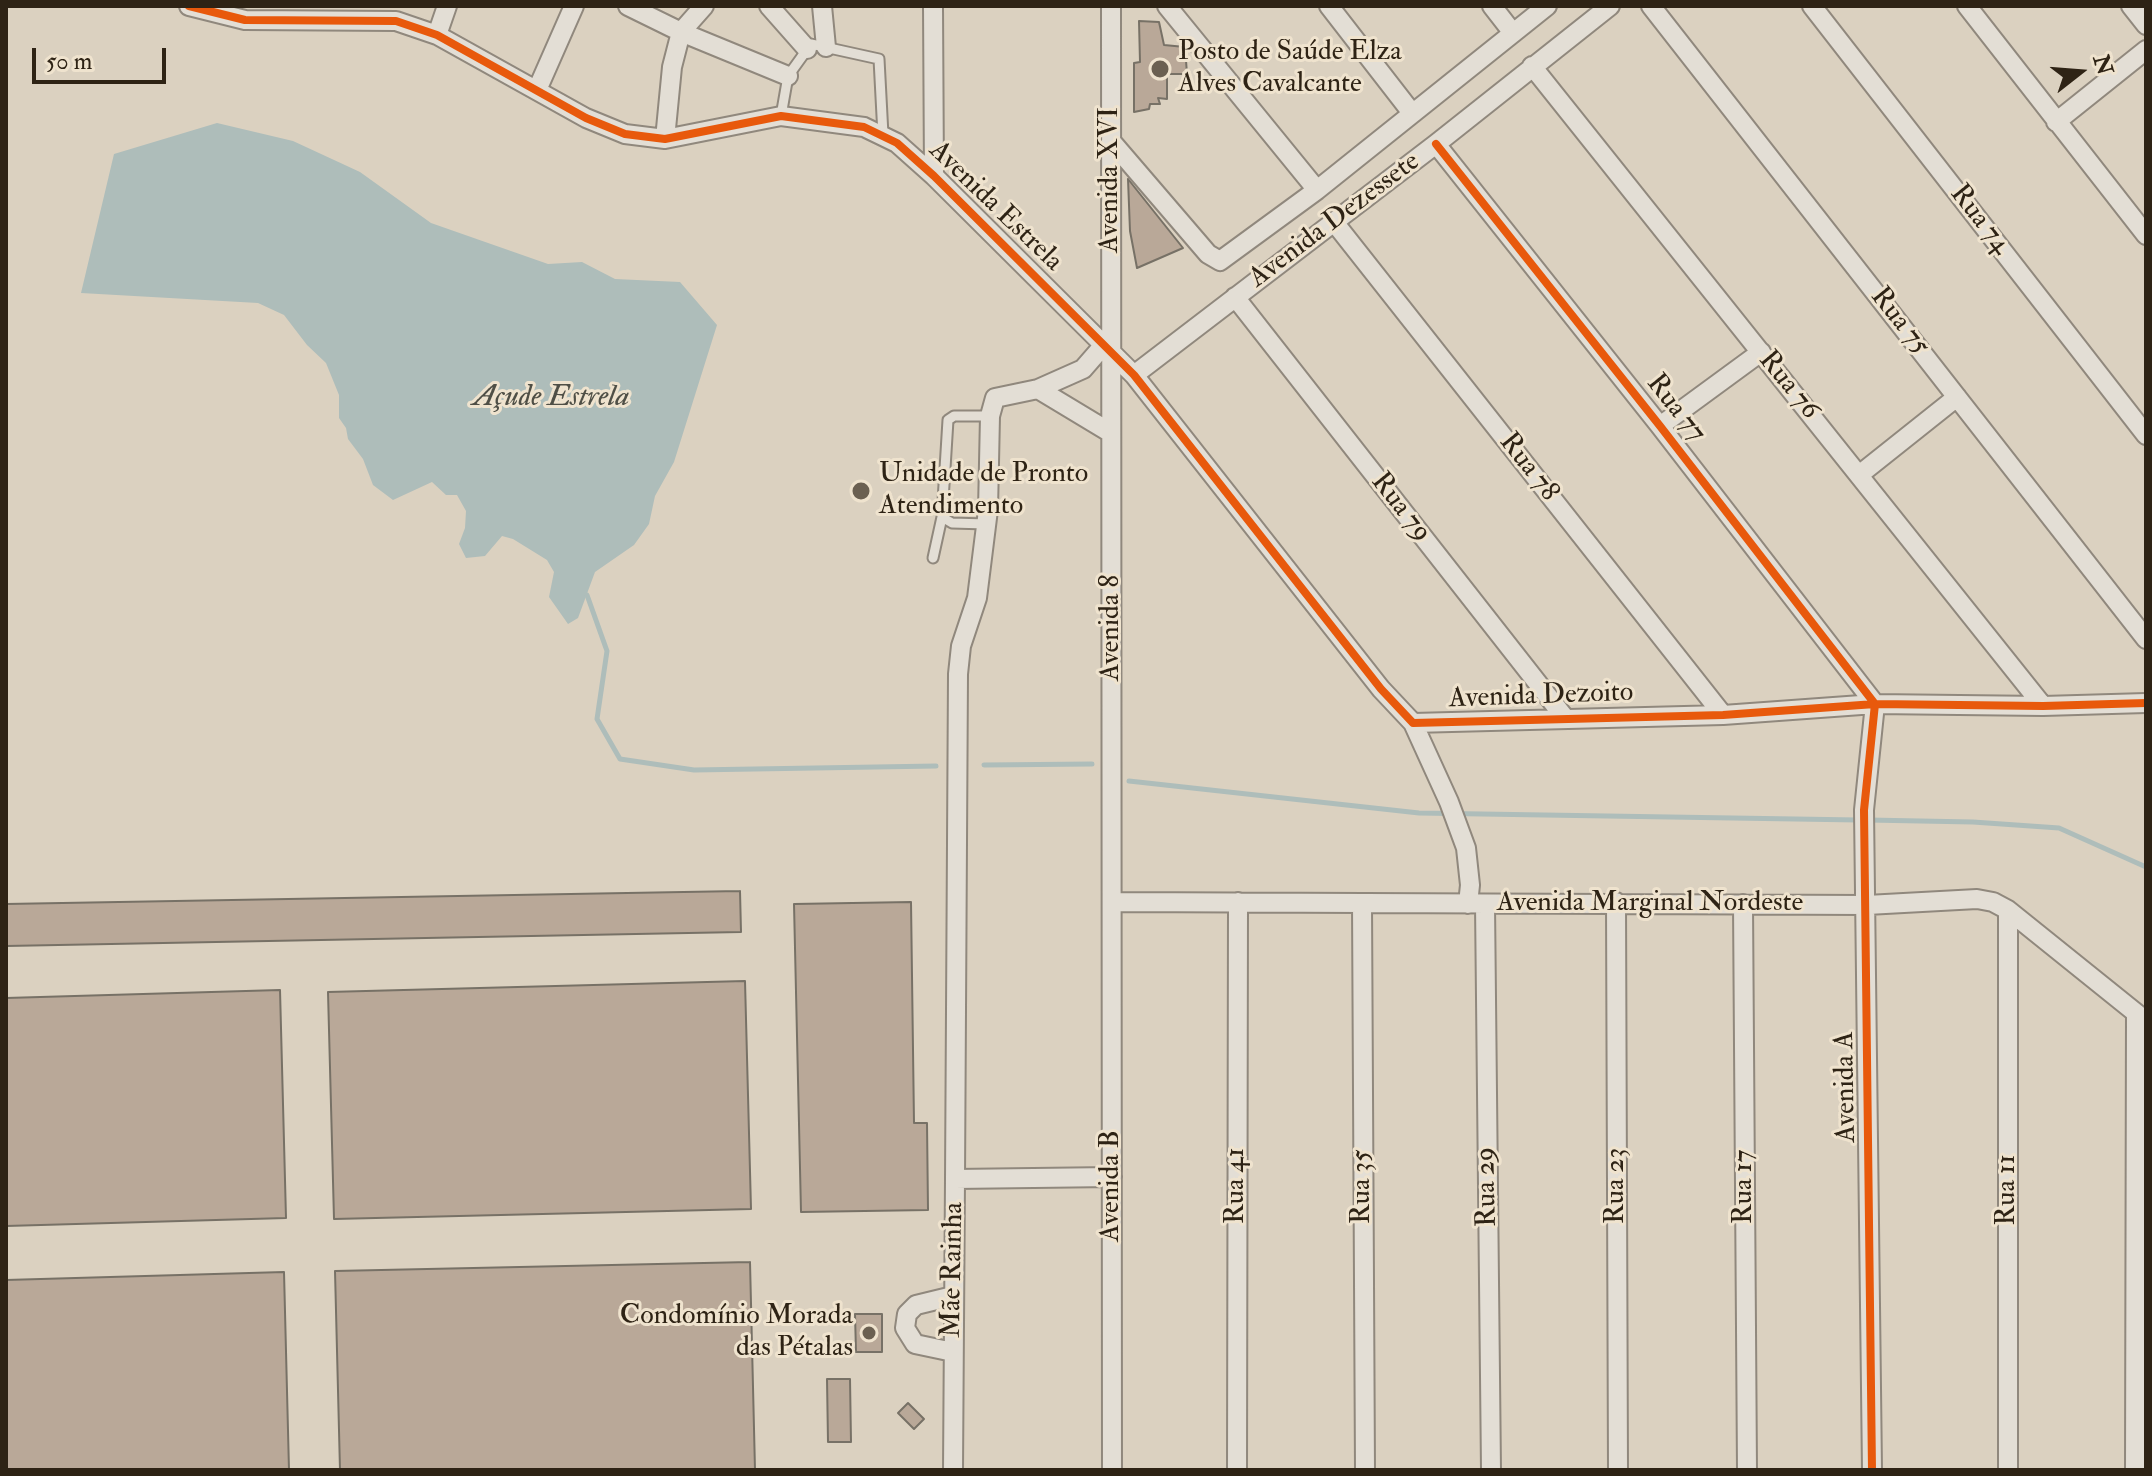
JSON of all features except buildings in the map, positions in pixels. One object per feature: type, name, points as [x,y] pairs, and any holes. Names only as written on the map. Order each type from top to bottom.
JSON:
[{"type":"street","name":"Avenida Estrela","points":[[189,6],[245,20],[396,13],[611,130],[625,134],[665,139],[781,116],[864,127],[897,143],[934,176],[1108,350]]},
{"type":"street","points":[[437,35],[447,6]]},
{"type":"street","points":[[537,90],[574,6]]},
{"type":"street","points":[[628,6],[681,32],[788,76]]},
{"type":"street","points":[[665,139],[672,67],[681,32],[704,6]]},
{"type":"street","points":[[769,6],[807,49]]},
{"type":"street","points":[[822,6],[826,47]]},
{"type":"street","points":[[933,6],[934,176]]},
{"type":"street","name":"Avenida XVI","points":[[1108,350],[1111,6]]},
{"type":"street","points":[[1167,6],[1317,190]]},
{"type":"street","points":[[1329,6],[1412,113]]},
{"type":"street","points":[[1492,6],[1513,33]]},
{"type":"street","name":"Avenida Dezessete","points":[[1111,141],[1213,259],[1220,261],[1317,190],[1547,6]]},
{"type":"street","name":"Avenida Dezessete","points":[[1134,375],[1436,144],[1610,6]]},
{"type":"street","name":"Rua 75","points":[[1651,6],[2146,639]]},
{"type":"street","name":"Rua 74","points":[[1812,6],[2146,435]]},
{"type":"street","points":[[1967,6],[2146,235]]},
{"type":"street","points":[[2131,6],[2146,25]]},
{"type":"street","points":[[2056,122],[2146,50]]},
{"type":"street","name":"Rua 76","points":[[1532,66],[2043,706]]},
{"type":"street","name":"Rua 77","points":[[1436,144],[1875,704]]},
{"type":"street","name":"Rua 78","points":[[1334,222],[1723,715]]},
{"type":"street","name":"Rua 79","points":[[1235,297],[1565,718]]},
{"type":"street","points":[[955,1179],[958,674],[961,646],[977,598],[986,524],[990,416],[995,398],[1038,389],[1083,369],[1108,350]]},
{"type":"street","name":"Avenida Dezoito","points":[[1108,350],[1134,375],[1381,689],[1413,723],[1723,715],[1875,704],[2043,706],[2146,703]]},
{"type":"street","name":"Avenida 8","points":[[1108,350],[1112,902]]},
{"type":"street","points":[[1660,426],[1761,352]]},
{"type":"street","points":[[1038,389],[1111,433]]},
{"type":"street","points":[[1859,475],[1957,397]]},
{"type":"street","name":"Avenida A","points":[[1872,1470],[1864,810],[1875,704]]},
{"type":"street","name":"Rua 29","points":[[1413,723],[1466,848],[1470,885],[1476,904],[1491,1470]]},
{"type":"street","name":"Avenida Marginal Nordeste","points":[[1112,902],[1867,905],[1977,899],[1993,902],[2008,910],[2141,1017]]},
{"type":"street","name":"Avenida B","points":[[1112,902],[1112,1470]]},
{"type":"street","name":"Rua 41","points":[[1237,1470],[1238,902]]},
{"type":"street","name":"Rua 23","points":[[1616,902],[1618,1470]]},
{"type":"street","name":"Rua 35","points":[[1362,903],[1365,1470]]},
{"type":"street","name":"Rua 17","points":[[1743,904],[1747,1470]]},
{"type":"street","name":"Rua 11","points":[[2008,910],[2008,1470]]},
{"type":"street","points":[[2135,1470],[2141,1017]]},
{"type":"street","name":"Mãe Rainha","points":[[953,1470],[955,1179],[1112,1177]]},
{"type":"street","points":[[953,1296],[916,1305],[907,1314],[905,1328],[915,1344],[953,1352]]},
{"type":"lane","points":[[781,116],[788,76],[811,44],[879,59],[883,135]]},
{"type":"lane","points":[[933,558],[942,517],[948,420],[954,416],[990,416]]},
{"type":"lane","points":[[942,517],[952,523],[986,524]]},
{"type":"water","name":"Açude Estrela","points":[[217,123],[293,141],[360,172],[431,223],[548,264],[582,262],[615,279],[680,282],[717,325],[674,462],[655,496],[649,524],[634,545],[595,572],[578,618],[568,624],[549,597],[554,572],[547,560],[513,539],[502,536],[485,556],[466,558],[459,544],[465,528],[466,511],[457,495],[446,495],[432,482],[393,500],[373,485],[363,459],[348,439],[346,428],[339,418],[339,395],[326,363],[307,345],[284,315],[258,303],[81,293],[114,154]]},
{"type":"waterway","points":[[587,595],[607,651],[597,719],[620,759],[694,770],[936,766]]},
{"type":"waterway","points":[[984,765],[1092,764]]},
{"type":"waterway","points":[[1129,781],[1419,813],[1858,820]]},
{"type":"waterway","points":[[1868,820],[2059,828],[2146,867]]},
{"type":"cycle path","points":[[189,6],[245,20],[396,21],[437,35],[586,118],[625,134],[665,139],[781,116],[864,127],[897,143],[1134,375],[1381,689],[1413,723],[1723,715],[1875,704],[2043,706],[2146,703]]},
{"type":"cycle path","points":[[1436,144],[1875,704],[1864,810],[1872,1470]]},
{"type":"place","name":"Posto de Saúde Elza Alves Cavalcante","points":[[1160,69]]},
{"type":"place","name":"Unidade de Pronto Atendimento","points":[[861,491]]},
{"type":"place","name":"Condomínio Morada das Pétalas","points":[[869,1333]]}]
